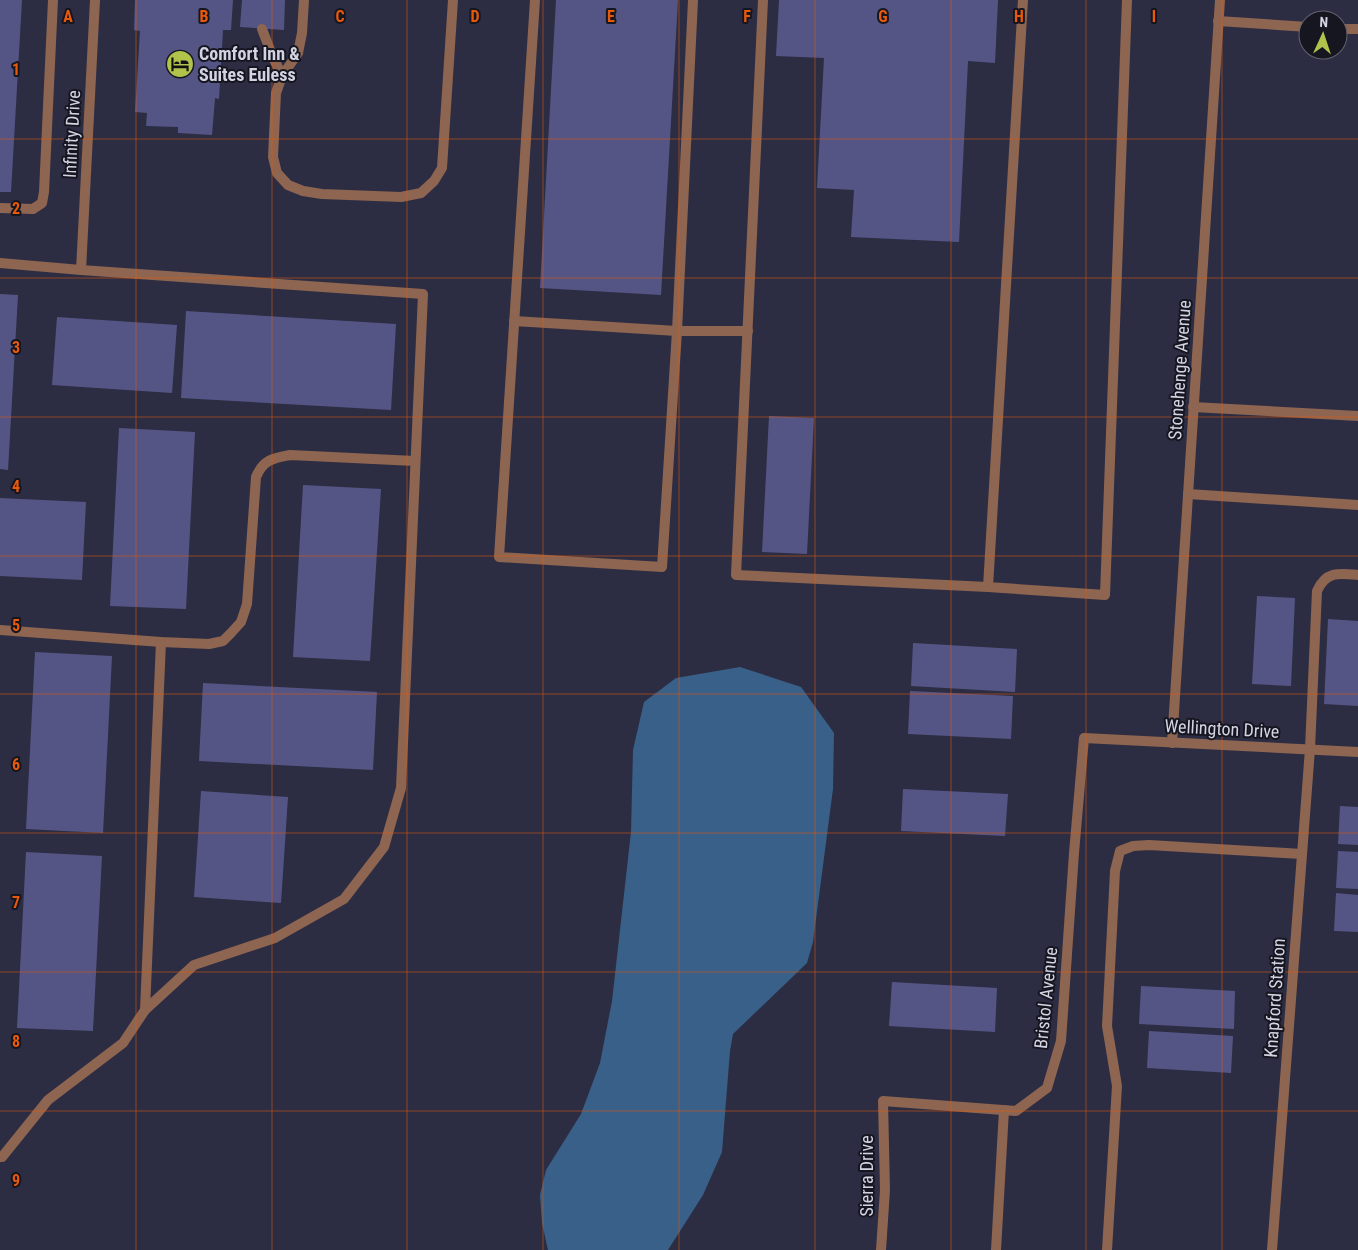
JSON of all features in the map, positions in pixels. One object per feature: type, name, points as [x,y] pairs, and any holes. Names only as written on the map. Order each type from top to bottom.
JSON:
[{"type":"street","points":[[0,208],[32,209],[42,203],[53,0]]},
{"type":"street","name":"Infinity Drive","points":[[81,270],[95,0]]},
{"type":"street","points":[[304,0],[302,33],[298,53],[282,76],[276,93],[273,156],[277,174],[288,185],[303,191],[402,197],[421,193],[434,181],[442,168],[453,0]]},
{"type":"street","points":[[535,0],[499,557],[662,567],[677,331],[692,0]]},
{"type":"street","points":[[764,0],[736,575],[988,587],[1105,595],[1127,0]]},
{"type":"street","points":[[988,587],[1023,0]]},
{"type":"street","name":"Stonehenge Avenue","points":[[1172,743],[1220,0]]},
{"type":"street","points":[[1218,21],[1298,26]]},
{"type":"street","points":[[262,29],[282,76]]},
{"type":"street","points":[[0,263],[423,294],[401,788],[384,847],[344,899],[275,938],[194,965],[146,1010],[123,1043],[48,1100],[2,1157],[0,1157]]},
{"type":"street","points":[[514,321],[677,331],[748,331]]},
{"type":"street","points":[[1193,407],[1358,416]]},
{"type":"street","points":[[0,630],[160,642],[209,644],[223,641],[241,622],[247,604],[256,477],[259,468],[275,458],[290,456],[415,461]]},
{"type":"street","points":[[1188,494],[1358,505]]},
{"type":"street","name":"Knapford Station","points":[[1272,1250],[1310,749],[1317,591],[1320,584],[1330,575],[1358,575]]},
{"type":"street","points":[[146,1010],[160,642]]},
{"type":"street","name":"Wellington Drive","points":[[1084,738],[1358,752]]},
{"type":"street","name":"Bristol Avenue","points":[[883,1101],[1016,1111],[1047,1088],[1061,1041],[1084,738]]},
{"type":"street","points":[[1108,1250],[1117,1086],[1107,1026],[1115,870],[1120,851],[1133,846],[1148,845],[1302,854]]},
{"type":"street","name":"Sierra Drive","points":[[882,1250],[885,1190],[883,1101]]},
{"type":"street","points":[[996,1250],[1004,1110]]},
{"type":"water","points":[[740,667],[801,687],[834,733],[833,789],[813,942],[807,963],[733,1034],[722,1152],[703,1195],[668,1250],[548,1250],[542,1223],[540,1195],[546,1170],[581,1114],[600,1063],[612,1001],[631,832],[633,750],[644,702],[676,678]]},
{"type":"building","points":[[0,0],[22,0],[11,192],[0,192]]},
{"type":"building","name":"Comfort Inn & Suites Euless","points":[[135,0],[233,0],[231,30],[223,30],[219,99],[215,98],[212,135],[178,133],[178,127],[146,126],[147,113],[135,112],[140,31],[134,30]]},
{"type":"building","points":[[242,0],[285,0],[284,30],[240,27]]},
{"type":"building","points":[[556,0],[678,0],[661,295],[540,288]]},
{"type":"building","points":[[779,0],[998,0],[995,63],[968,61],[959,242],[851,237],[854,190],[817,188],[824,58],[776,56]]},
{"type":"building","points":[[0,294],[18,295],[8,470],[0,469]]},
{"type":"building","points":[[186,311],[396,324],[391,410],[181,398]]},
{"type":"building","points":[[57,317],[177,325],[172,393],[52,385]]},
{"type":"building","points":[[769,416],[814,418],[807,554],[762,552]]},
{"type":"building","points":[[119,428],[195,432],[186,609],[110,606]]},
{"type":"building","points":[[303,485],[381,489],[370,661],[293,657]]},
{"type":"building","points":[[0,498],[86,502],[82,580],[0,576]]},
{"type":"building","points":[[1257,596],[1295,598],[1291,686],[1252,684]]},
{"type":"building","points":[[1328,619],[1358,621],[1358,706],[1324,704]]},
{"type":"building","points":[[913,643],[1017,649],[1015,692],[911,686]]},
{"type":"building","points":[[35,652],[112,656],[103,833],[26,829]]},
{"type":"building","points":[[203,683],[377,692],[373,770],[199,761]]},
{"type":"building","points":[[910,691],[1013,696],[1011,739],[908,734]]},
{"type":"building","points":[[903,789],[1008,794],[1005,836],[901,831]]},
{"type":"building","points":[[201,791],[288,797],[281,903],[194,897]]},
{"type":"building","points":[[1340,806],[1358,807],[1358,845],[1338,844]]},
{"type":"building","points":[[1338,851],[1358,852],[1358,889],[1336,888]]},
{"type":"building","points":[[26,852],[102,856],[93,1031],[17,1028]]},
{"type":"building","points":[[1336,893],[1358,895],[1358,932],[1334,931]]},
{"type":"building","points":[[892,982],[997,988],[995,1032],[889,1026]]},
{"type":"building","points":[[1141,986],[1235,991],[1234,1029],[1139,1024]]},
{"type":"building","points":[[1149,1031],[1233,1036],[1231,1073],[1147,1068]]},
{"type":"place","name":"Comfort Inn & Suites Euless","points":[[180,64]]}]
